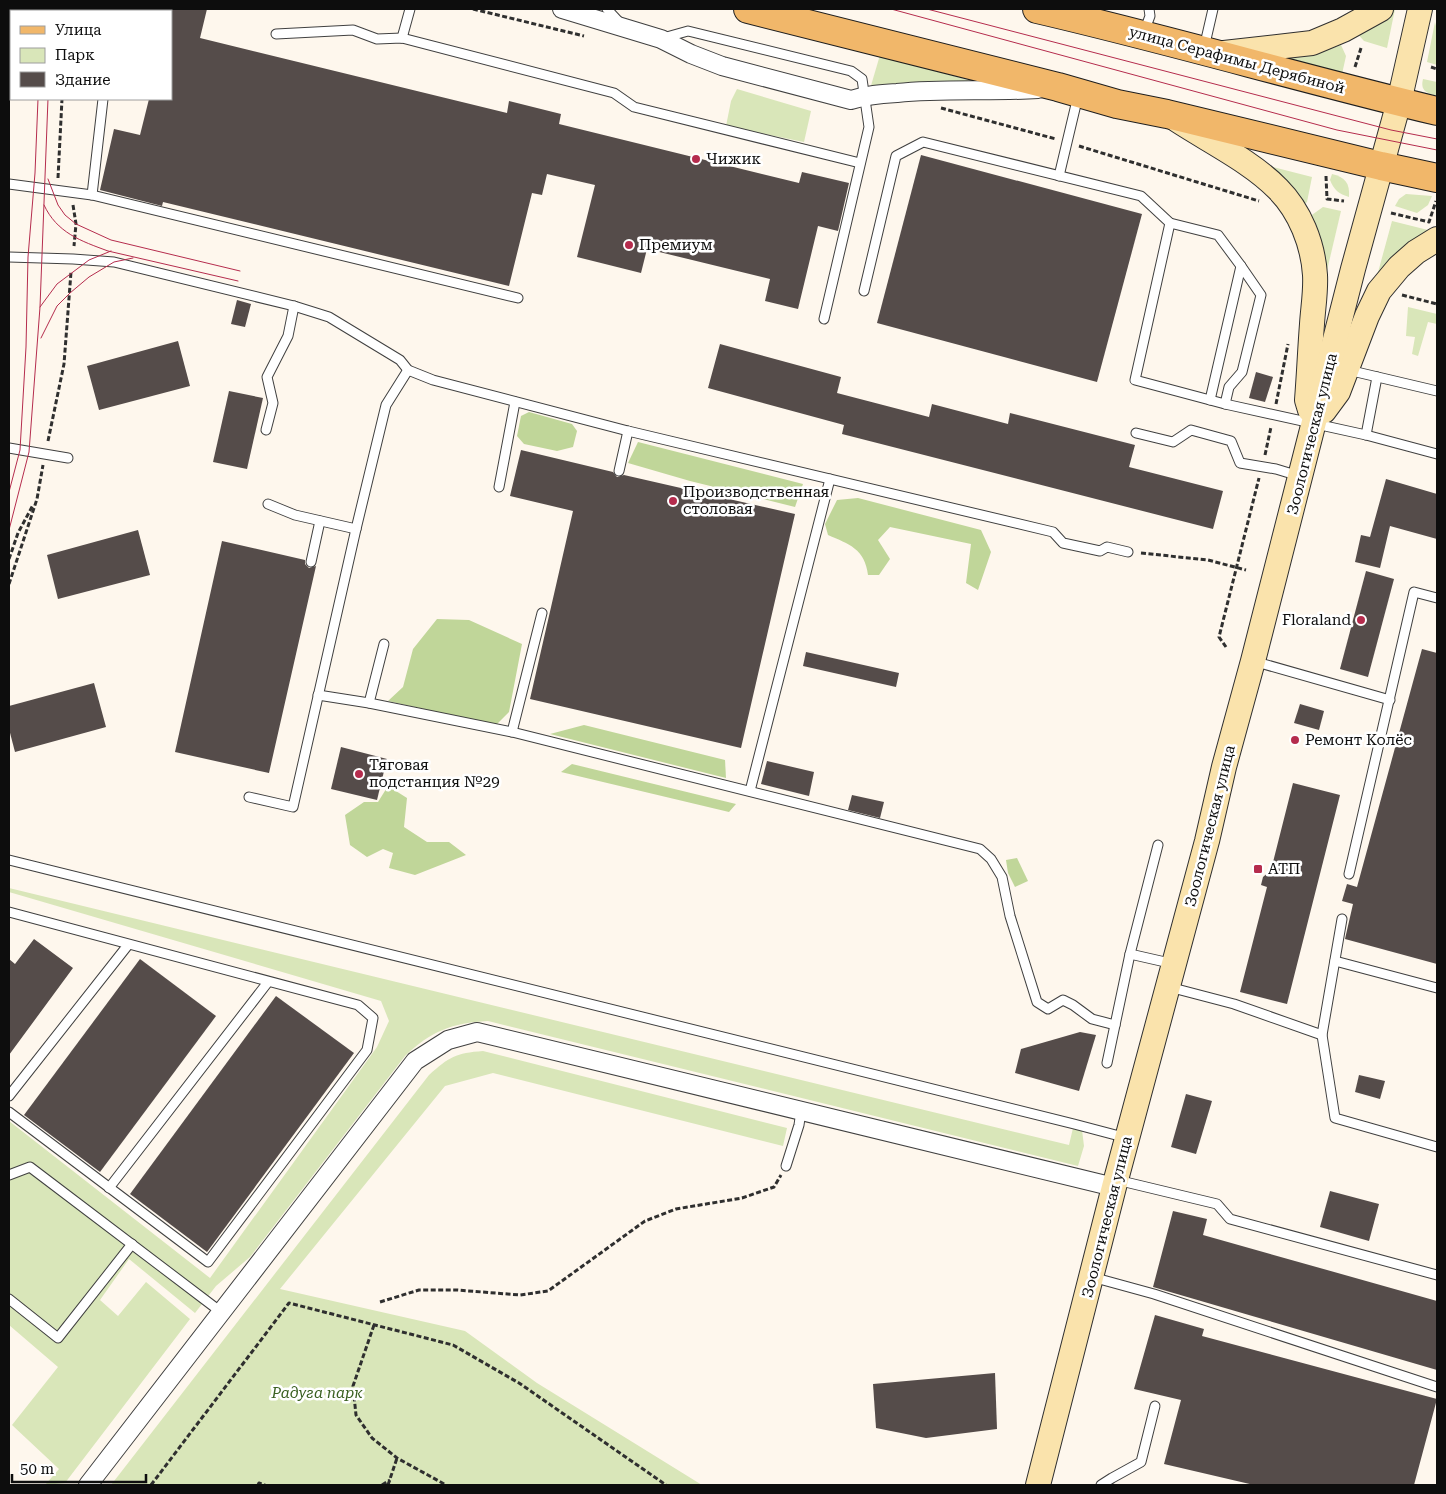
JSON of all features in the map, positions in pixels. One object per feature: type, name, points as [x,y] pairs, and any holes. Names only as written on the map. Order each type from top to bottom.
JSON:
[{"type":"main road","points":[[748,9],[1117,104],[1167,114],[1329,163],[1381,166],[1437,190]]},
{"type":"main road","name":"улица Серафимы Дерябиной","points":[[1037,9],[1437,111]]},
{"type":"street","points":[[9,29],[10,9]]},
{"type":"street","points":[[562,9],[661,39],[691,54],[722,66],[851,100],[865,96],[926,90],[1068,90]]},
{"type":"street","points":[[1209,52],[1278,48],[1312,43],[1343,30],[1380,9]]},
{"type":"street","name":"Зоологическая улица","points":[[1338,367],[1381,166],[1399,102],[1420,9]]},
{"type":"street","points":[[1167,114],[1256,170],[1278,188],[1290,202],[1307,234],[1315,274],[1307,400],[1314,424]]},
{"type":"street","points":[[1314,424],[1338,392],[1338,367],[1379,291],[1399,267],[1416,252],[1437,239]]},
{"type":"street","name":"Зоологическая улица","points":[[1040,1485],[1115,1183],[1207,841],[1224,767],[1314,424]]},
{"type":"street","points":[[88,1485],[415,1061],[448,1040],[477,1032],[801,1111],[1115,1183]]},
{"type":"lane","points":[[402,38],[410,9]]},
{"type":"lane","points":[[607,9],[624,27]]},
{"type":"lane","points":[[1143,35],[1150,16],[1149,9]]},
{"type":"lane","points":[[1209,52],[1213,9]]},
{"type":"lane","points":[[276,34],[353,30],[377,39],[402,38],[614,93],[634,107],[860,163]]},
{"type":"lane","points":[[661,39],[688,31],[851,71],[862,80],[869,127],[824,319]]},
{"type":"lane","points":[[1059,176],[1066,142],[1068,90]]},
{"type":"lane","points":[[92,195],[103,100]]},
{"type":"lane","points":[[864,291],[896,156],[923,142],[1141,196],[1170,223],[1218,235],[1261,295],[1242,372],[1229,387],[1225,404]]},
{"type":"lane","points":[[9,184],[92,195],[518,298]]},
{"type":"lane","points":[[1170,223],[1135,380],[1225,404],[1366,435],[1437,454]]},
{"type":"lane","points":[[9,257],[114,262],[294,306],[330,317],[400,360],[408,370],[433,380],[628,431],[1053,532],[1063,543],[1100,551],[1108,547],[1128,552]]},
{"type":"lane","points":[[1210,400],[1241,266]]},
{"type":"lane","points":[[266,430],[273,403],[267,377],[288,336],[294,306]]},
{"type":"lane","points":[[1338,367],[1437,391]]},
{"type":"lane","points":[[249,797],[293,807],[356,528],[386,405],[408,370]]},
{"type":"lane","points":[[1366,435],[1377,377]]},
{"type":"lane","points":[[499,488],[515,402]]},
{"type":"lane","points":[[1136,434],[1173,442],[1191,430],[1231,441],[1240,464],[1276,469],[1301,477]]},
{"type":"lane","points":[[618,471],[628,431]]},
{"type":"lane","points":[[9,448],[68,458]]},
{"type":"lane","points":[[750,791],[830,479]]},
{"type":"lane","points":[[268,504],[296,515],[356,528]]},
{"type":"lane","points":[[311,562],[320,521]]},
{"type":"lane","points":[[1350,874],[1414,592],[1437,598]]},
{"type":"lane","points":[[512,732],[542,614]]},
{"type":"lane","points":[[369,703],[384,644]]},
{"type":"lane","points":[[1253,661],[1390,700]]},
{"type":"lane","points":[[318,695],[369,703],[512,732],[980,849],[991,859],[1002,877],[1010,916],[1037,1002],[1048,1009],[1063,1000],[1092,1019],[1115,1025]]},
{"type":"lane","points":[[1107,1063],[1130,954],[1158,846]]},
{"type":"lane","points":[[9,860],[1127,1138]]},
{"type":"lane","points":[[9,912],[358,1005],[373,1018],[367,1050],[208,1262],[9,1112]]},
{"type":"lane","points":[[1342,919],[1322,1035],[1335,1118],[1437,1147]]},
{"type":"lane","points":[[9,1096],[128,945]]},
{"type":"lane","points":[[1130,954],[1174,964]]},
{"type":"lane","points":[[1334,961],[1437,988]]},
{"type":"lane","points":[[109,1188],[268,982]]},
{"type":"lane","points":[[1168,987],[1234,1004],[1322,1035]]},
{"type":"lane","points":[[786,1166],[799,1125],[801,1111]]},
{"type":"lane","points":[[9,1175],[30,1167],[221,1312]]},
{"type":"lane","points":[[1115,1183],[1217,1204],[1230,1219],[1437,1275]]},
{"type":"lane","points":[[9,1299],[58,1338],[132,1244]]},
{"type":"lane","points":[[1091,1277],[1154,1294],[1437,1387]]},
{"type":"lane","points":[[1101,1485],[1141,1462],[1155,1406]]},
{"type":"path","points":[[1431,67],[1437,69]]},
{"type":"path","points":[[926,90],[933,104],[944,110],[1066,142],[1261,202]]},
{"type":"path","points":[[62,100],[58,146],[58,190],[73,204],[76,224],[68,320]]},
{"type":"path","points":[[1327,199],[1329,163]]},
{"type":"path","points":[[1390,213],[1429,222],[1437,190]]},
{"type":"path","points":[[1322,202],[1327,199],[1344,202]]},
{"type":"path","points":[[1402,295],[1437,304]]},
{"type":"path","points":[[1226,647],[1219,637],[1235,567],[1262,467],[1289,342]]},
{"type":"path","points":[[9,559],[18,533],[37,499]]},
{"type":"path","points":[[1128,552],[1208,560],[1246,570]]},
{"type":"path","points":[[380,1302],[419,1290],[457,1290],[520,1295],[548,1291],[645,1221],[676,1209],[742,1198],[774,1187],[786,1166]]},
{"type":"path","points":[[151,1485],[289,1303],[453,1345],[519,1383],[666,1485]]},
{"type":"path","points":[[374,1325],[353,1386],[356,1415],[372,1438],[397,1458],[446,1485]]},
{"type":"path","points":[[388,1485],[397,1458]]},
{"type":"path","points":[[382,1485],[390,1480]]},
{"type":"path","points":[[258,1485],[260,1483],[265,1485]]},
{"type":"green space","points":[[1391,9],[1395,9],[1387,48],[1364,41],[1356,32]]},
{"type":"green space","points":[[1435,22],[1437,30],[1437,65],[1427,62]]},
{"type":"green space","points":[[1341,45],[1346,56],[1342,74],[1270,56],[1298,57],[1316,54]]},
{"type":"green space","points":[[880,55],[985,85],[870,89]]},
{"type":"green space","points":[[1423,79],[1437,82],[1437,96],[1423,89]]},
{"type":"green space","points":[[737,89],[811,111],[804,142],[726,126],[731,101]]},
{"type":"green space","points":[[1257,163],[1312,177],[1307,202],[1299,209]]},
{"type":"green space","points":[[1332,174],[1346,181],[1349,188],[1349,197],[1335,189],[1330,180]]},
{"type":"green space","points":[[1406,194],[1432,196],[1428,205],[1417,213],[1395,206],[1399,199]]},
{"type":"green space","points":[[1323,207],[1341,211],[1325,279],[1309,217]]},
{"type":"green space","points":[[1392,221],[1428,230],[1404,249],[1374,287]]},
{"type":"green space","points":[[1408,307],[1437,314],[1437,324],[1428,322],[1418,356],[1412,354],[1415,337],[1406,336]]},
{"type":"green space","points":[[529,412],[572,424],[577,431],[573,447],[557,451],[524,444],[517,436],[521,416]]},
{"type":"green space","points":[[638,442],[803,484],[795,507],[690,481],[628,463]]},
{"type":"green space","points":[[858,498],[981,530],[991,552],[978,590],[966,583],[971,544],[890,527],[878,540],[890,559],[879,575],[868,575],[860,553],[849,545],[828,535],[825,524],[837,500]]},
{"type":"green space","points":[[437,619],[469,620],[522,644],[509,712],[496,725],[388,701],[403,687],[413,649]]},
{"type":"green space","points":[[584,725],[725,760],[726,778],[550,734]]},
{"type":"green space","points":[[572,764],[736,804],[729,812],[561,772]]},
{"type":"green space","points":[[388,786],[407,798],[404,827],[427,842],[449,842],[466,855],[415,875],[389,868],[393,853],[383,849],[367,857],[350,845],[345,815],[364,802],[378,802]]},
{"type":"green space","points":[[1017,858],[1028,881],[1015,887],[1008,873],[1006,860]]},
{"type":"green space","points":[[9,888],[1069,1145],[1073,1128],[1082,1130],[1084,1146],[1078,1166],[488,1021],[453,1026],[433,1034],[405,1056],[250,1257],[216,1286],[195,1313],[129,1259],[100,1300],[118,1316],[146,1282],[190,1319],[65,1483],[45,1485],[59,1469],[12,1425],[58,1367],[9,1325],[9,1121],[210,1278],[377,1047],[389,1021],[381,1001],[9,892]]},
{"type":"green space","name":"Радуга парк","points":[[483,1051],[787,1128],[783,1146],[493,1073],[445,1086],[280,1289],[465,1331],[537,1383],[702,1485],[111,1485],[429,1075],[453,1057]]},
{"type":"building","points":[[207,9],[200,38],[507,113],[509,101],[561,114],[559,124],[799,183],[802,172],[849,183],[838,231],[818,226],[798,309],[765,301],[770,279],[647,249],[641,273],[577,257],[595,185],[547,174],[542,195],[532,193],[509,286],[163,202],[162,206],[100,190],[114,129],[140,135],[149,100],[172,100],[171,10]]},
{"type":"building","points":[[921,155],[1142,214],[1097,382],[877,323]]},
{"type":"building","points":[[237,300],[251,304],[245,327],[231,324]]},
{"type":"building","points":[[178,341],[190,386],[99,410],[87,366]]},
{"type":"building","points":[[720,344],[841,377],[837,393],[929,417],[932,404],[1008,424],[1010,413],[1135,445],[1129,467],[1223,491],[1213,529],[842,434],[844,425],[708,388]]},
{"type":"building","points":[[1256,372],[1273,377],[1265,402],[1249,398]]},
{"type":"building","points":[[229,391],[263,398],[247,469],[213,462]]},
{"type":"building","points":[[521,450],[613,472],[617,477],[624,475],[795,514],[741,748],[530,699],[573,511],[510,496]]},
{"type":"building","points":[[1386,479],[1437,494],[1437,539],[1390,526],[1380,568],[1355,562],[1361,535],[1370,537]]},
{"type":"building","points":[[138,530],[150,575],[58,599],[47,555]]},
{"type":"building","points":[[222,541],[305,560],[305,564],[309,568],[316,566],[269,773],[175,752]]},
{"type":"building","points":[[1366,571],[1394,579],[1368,677],[1340,669]]},
{"type":"building","points":[[1422,649],[1437,653],[1437,964],[1345,939],[1353,904],[1342,901],[1347,884],[1357,887]]},
{"type":"building","points":[[806,652],[899,673],[896,687],[803,666]]},
{"type":"building","points":[[94,683],[106,727],[15,752],[9,729],[9,706]]},
{"type":"building","points":[[1300,704],[1324,711],[1319,730],[1294,723]]},
{"type":"building","name":"Тяговая подстанция №29","points":[[341,747],[387,759],[377,800],[331,789]]},
{"type":"building","points":[[767,761],[814,772],[809,796],[761,784]]},
{"type":"building","points":[[1293,783],[1340,795],[1287,1004],[1240,992],[1267,887],[1261,885],[1263,877],[1271,870]]},
{"type":"building","points":[[852,795],[884,802],[880,818],[848,810]]},
{"type":"building","points":[[34,939],[73,968],[9,1055],[9,959],[15,964]]},
{"type":"building","points":[[140,959],[216,1016],[100,1172],[24,1115]]},
{"type":"building","points":[[276,996],[354,1053],[207,1252],[130,1194]]},
{"type":"building","points":[[1080,1032],[1096,1035],[1079,1091],[1015,1073],[1021,1049]]},
{"type":"building","points":[[1359,1075],[1385,1081],[1380,1099],[1355,1092]]},
{"type":"building","points":[[1186,1094],[1212,1101],[1196,1154],[1171,1147]]},
{"type":"building","points":[[1330,1191],[1379,1204],[1369,1241],[1320,1227]]},
{"type":"building","points":[[1173,1211],[1207,1219],[1203,1235],[1437,1301],[1437,1370],[1153,1287]]},
{"type":"building","points":[[1155,1315],[1204,1329],[1202,1336],[1437,1399],[1414,1485],[1254,1485],[1164,1464],[1181,1400],[1134,1389]]},
{"type":"building","points":[[995,1373],[997,1429],[926,1438],[876,1428],[873,1384]]},
{"type":"tram line","points":[[891,9],[1337,130],[1437,150]]},
{"type":"tram line","points":[[927,9],[1391,130],[1437,139]]},
{"type":"tram line","points":[[9,492],[20,450],[26,347],[28,257],[35,173],[38,100]]},
{"type":"tram line","points":[[9,530],[29,452],[40,307],[48,100]]},
{"type":"tram line","points":[[48,179],[58,205],[65,215],[76,224],[111,240],[240,271]]},
{"type":"tram line","points":[[44,205],[56,223],[71,235],[108,251],[238,281]]},
{"type":"tram line","points":[[40,307],[57,284],[89,260],[111,251]]},
{"type":"tram line","points":[[41,338],[57,306],[70,293],[89,277],[114,262],[133,258]]},
{"type":"place","name":"Чижик","points":[[696,159]]},
{"type":"place","name":"Премиум","points":[[629,245]]},
{"type":"place","name":"Производственная столовая","points":[[673,501]]},
{"type":"place","name":"Floraland","points":[[1361,620]]},
{"type":"place","name":"Ремонт Колёс","points":[[1295,740]]},
{"type":"place","name":"Тяговая подстанция №29","points":[[359,774]]},
{"type":"place","name":"АТП","points":[[1258,869]]}]
